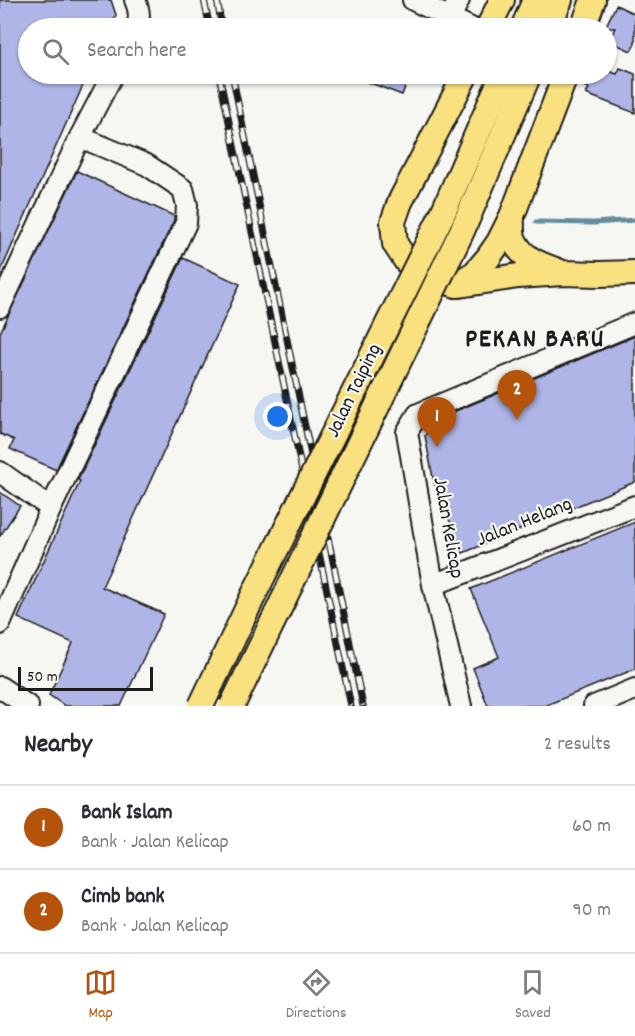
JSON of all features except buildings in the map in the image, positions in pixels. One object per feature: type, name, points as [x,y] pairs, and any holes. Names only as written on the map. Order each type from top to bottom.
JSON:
[{"type":"main road","points":[[493,18],[502,0]]},
{"type":"main road","points":[[527,18],[535,0]]},
{"type":"main road","points":[[552,18],[560,0]]},
{"type":"main road","points":[[587,18],[594,0]]},
{"type":"main road","points":[[461,84],[400,202],[393,222],[395,244],[407,262],[425,274],[456,285],[518,276],[563,273],[635,273]]},
{"type":"main road","name":"Jalan Taiping","points":[[201,706],[442,215],[499,84]]},
{"type":"main road","name":"Jalan Taiping","points":[[232,706],[462,231],[525,84]]},
{"type":"main road","points":[[456,285],[475,273],[499,242],[512,216],[562,84]]},
{"type":"main road","points":[[512,216],[513,239],[522,254],[537,263],[563,273]]},
{"type":"street","points":[[135,0],[139,9],[138,18]]},
{"type":"street","points":[[413,0],[450,18],[459,0]]},
{"type":"street","points":[[0,307],[4,286],[108,84]]},
{"type":"street","points":[[0,624],[51,508],[186,223],[187,205],[183,189],[147,165],[80,137]]},
{"type":"street","name":"Jalan Kelicap","points":[[460,706],[433,585],[407,432],[418,414],[635,324]]},
{"type":"street","points":[[0,472],[51,508]]},
{"type":"street","name":"Jalan Helang","points":[[433,585],[635,506]]},
{"type":"street","points":[[0,687],[28,706]]},
{"type":"street","points":[[594,706],[635,689]]},
{"type":"waterway","points":[[536,222],[594,223],[635,220]]},
{"type":"railway","points":[[204,0],[208,18]]},
{"type":"railway","points":[[217,0],[220,18]]},
{"type":"railway","points":[[221,84],[351,706]]},
{"type":"railway","points":[[234,84],[363,706]]},
{"type":"place","name":"Cimb bank","points":[[517,420]]},
{"type":"place","name":"Bank Islam","points":[[437,447]]},
{"type":"district","name":"PEKAN BARU","points":[[535,340]]}]
